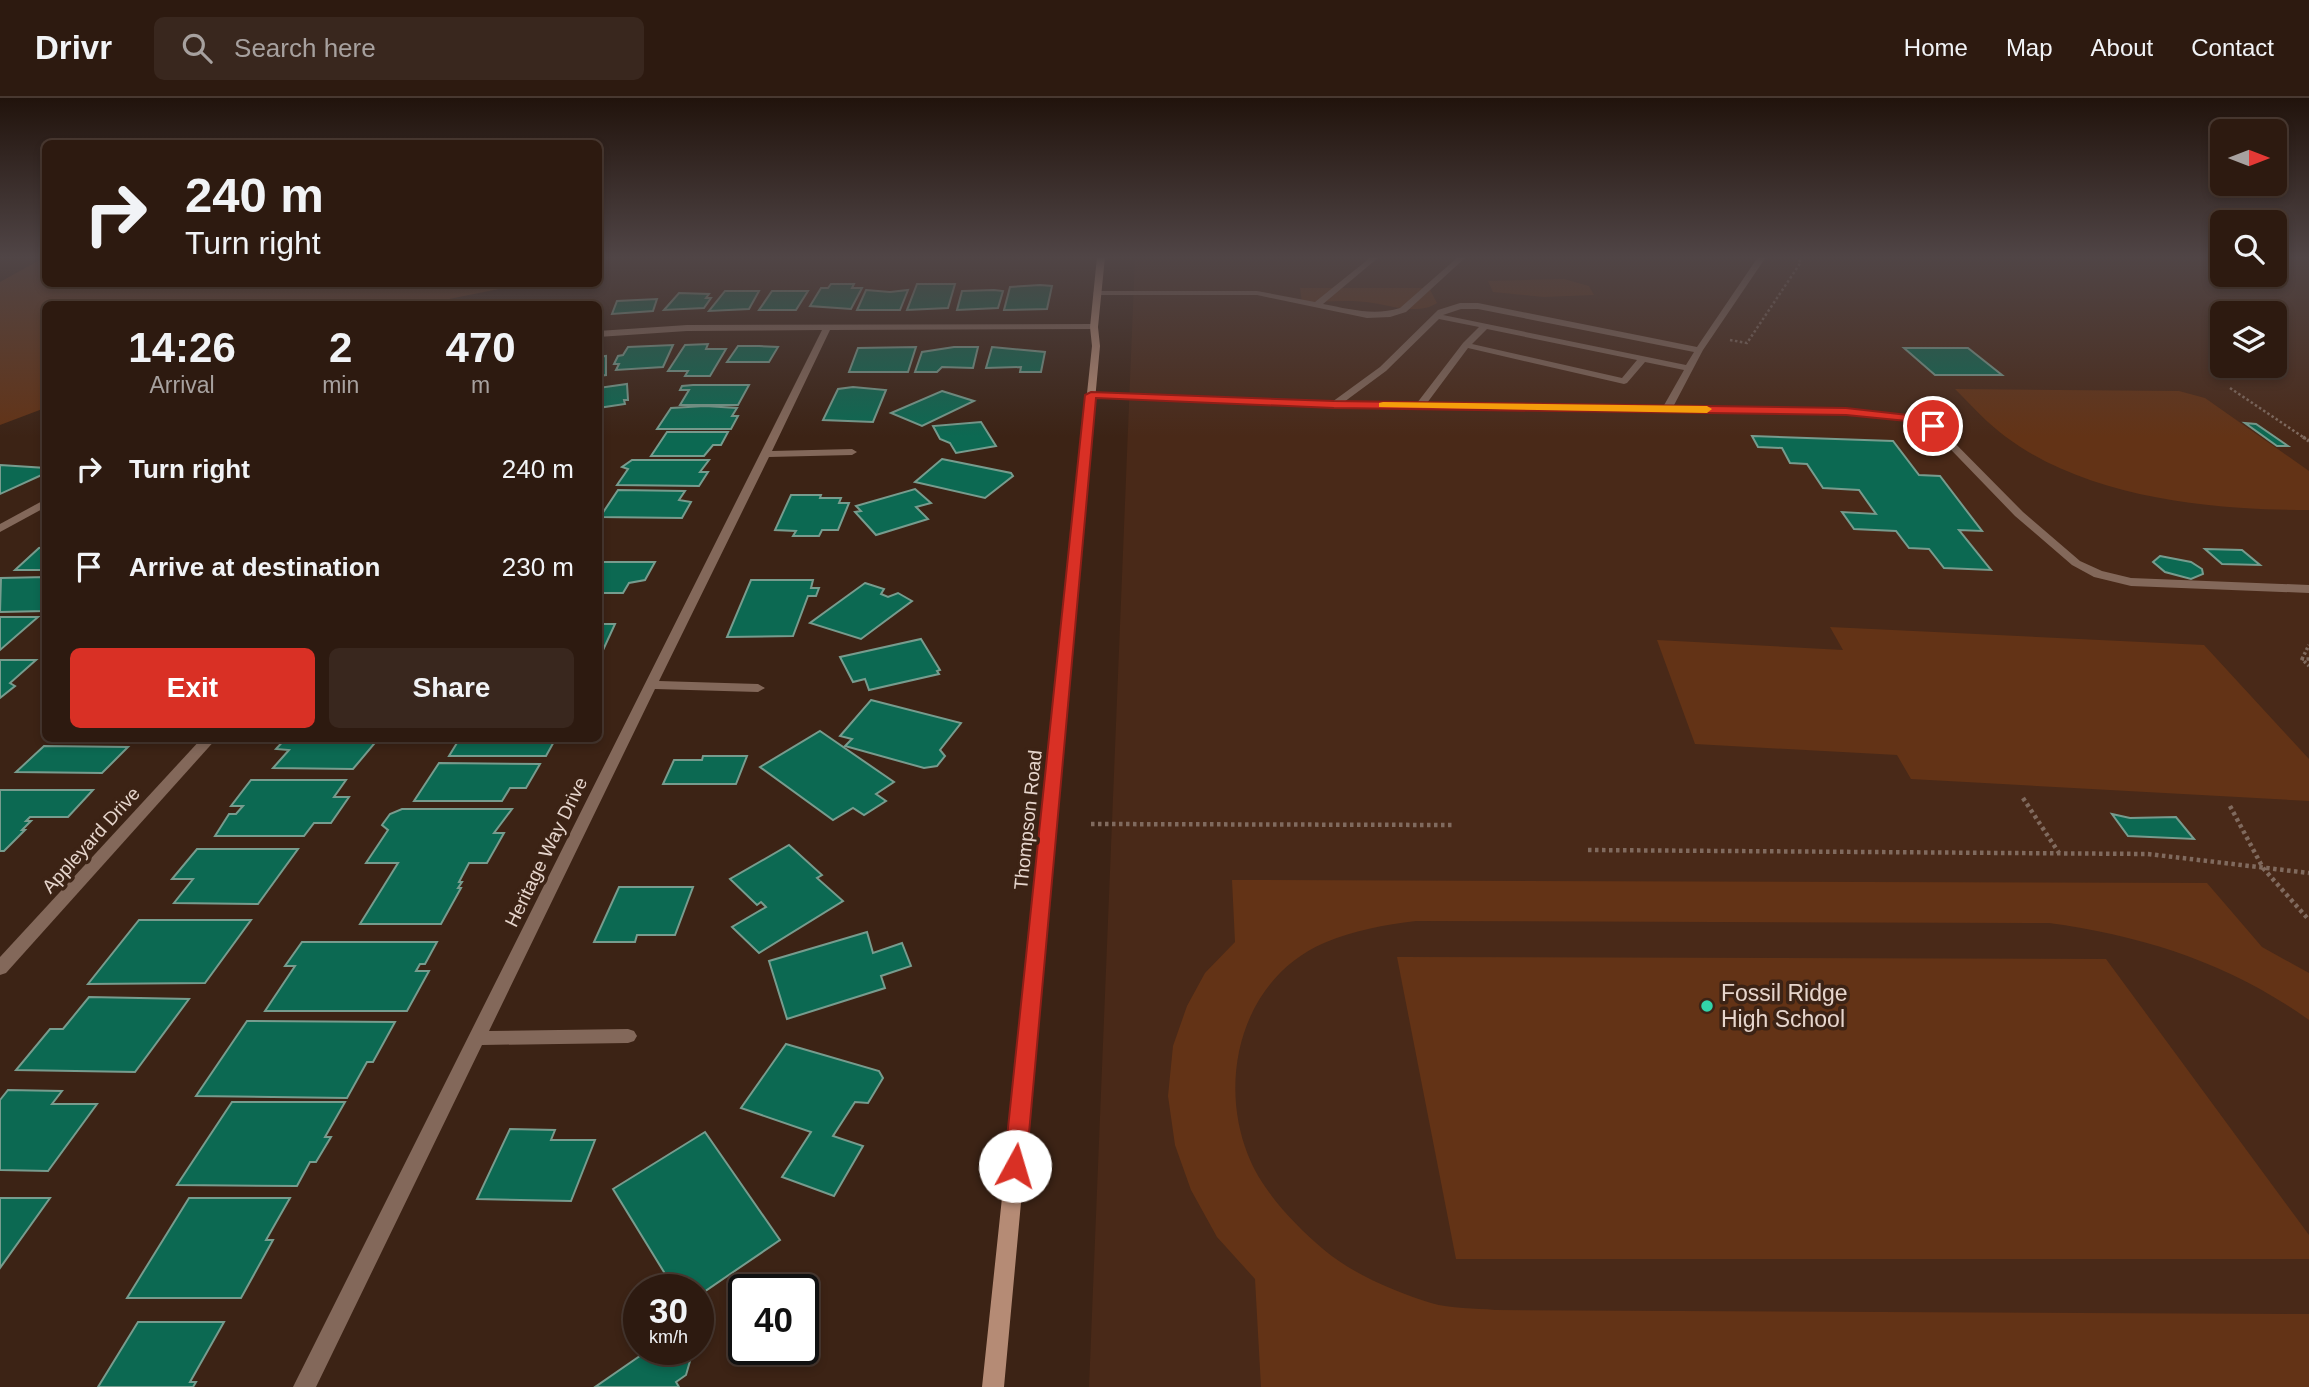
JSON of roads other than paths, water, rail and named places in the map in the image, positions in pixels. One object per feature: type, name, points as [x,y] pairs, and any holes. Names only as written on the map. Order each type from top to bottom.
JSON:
[{"type":"street","name":"Thompson Road","points":[[993,1387],[1096,346],[1095,317]]},
{"type":"street","points":[[1334,405],[1383,369],[1436,317]]},
{"type":"street","points":[[1443,317],[1689,369]]},
{"type":"street","points":[[1534,317],[1699,350]]},
{"type":"street","points":[[1667,409],[1699,350],[1721,317]]},
{"type":"street","points":[[1421,405],[1466,345],[1485,326]]},
{"type":"street","points":[[602,334],[677,329],[1094,327]]},
{"type":"street","name":"Heritage Way Drive","points":[[304,1387],[827,328]]},
{"type":"street","points":[[1466,345],[1624,381],[1642,359]]},
{"type":"street","points":[[1091,395],[1334,405],[1846,412],[1908,418],[1933,426],[2019,514],[2076,564],[2098,574],[2130,582],[2309,589]]},
{"type":"street","points":[[765,453],[852,452]]},
{"type":"street","points":[[0,528],[42,504]]},
{"type":"street","points":[[652,685],[758,688]]},
{"type":"street","name":"Appleyard Drive","points":[[0,968],[206,742]]},
{"type":"street","points":[[477,1038],[628,1036]]},
{"type":"place","name":"Fossil Ridge High School","points":[[1707,1006]]}]
